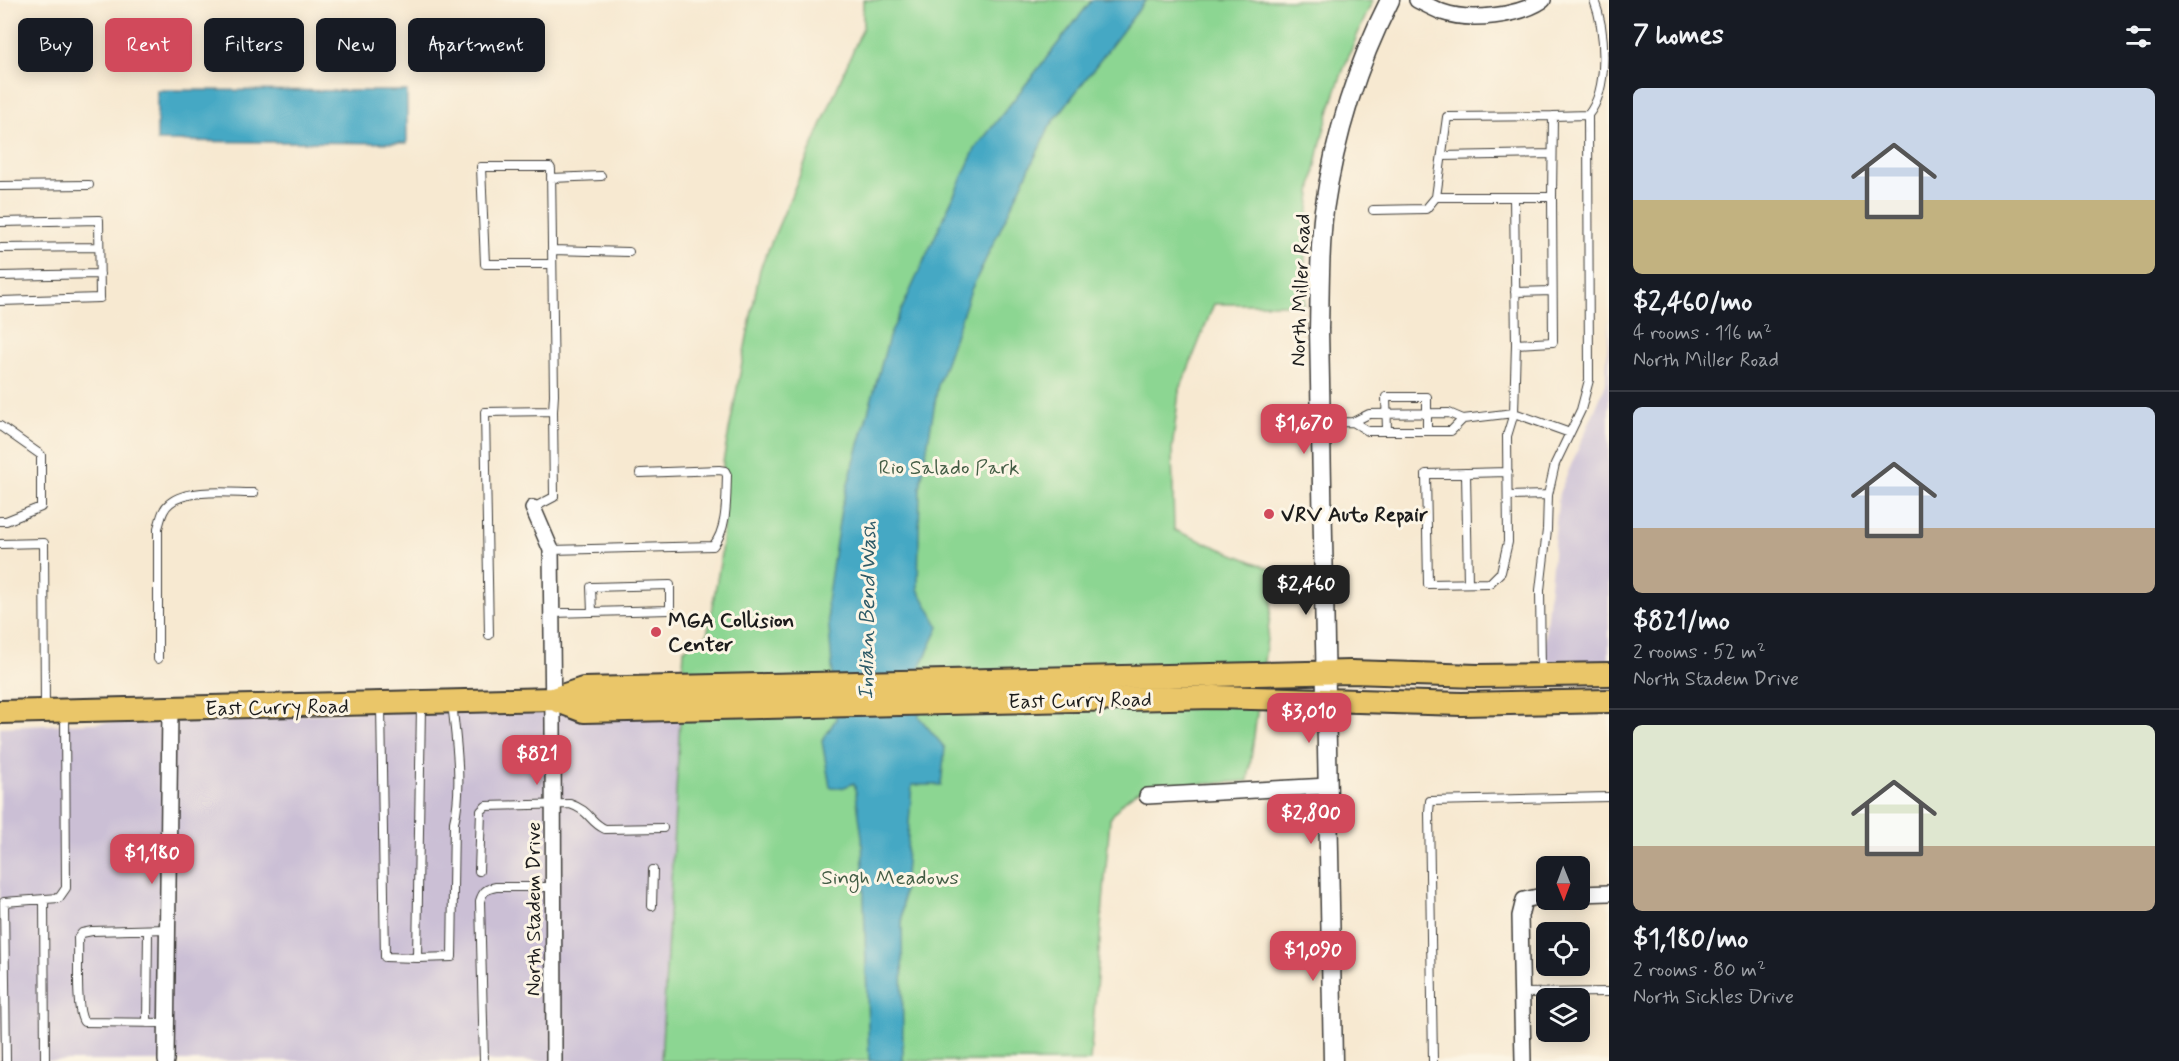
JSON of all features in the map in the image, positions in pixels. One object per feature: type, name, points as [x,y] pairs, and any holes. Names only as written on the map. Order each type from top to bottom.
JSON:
[{"type":"main road","name":"East Curry Road","points":[[0,712],[553,699],[583,690],[821,695],[933,693],[1325,673],[1478,676],[1609,674]]},
{"type":"main road","name":"East Curry Road","points":[[933,693],[1326,699],[1462,704],[1609,701]]},
{"type":"street","name":"North Miller Road","points":[[1333,1061],[1319,329],[1321,254],[1324,211],[1335,147],[1349,94],[1372,36],[1390,0]]},
{"type":"street","points":[[1417,0],[1444,13],[1475,17],[1507,14],[1533,6],[1543,0]]},
{"type":"street","name":"North Stadem Drive","points":[[532,508],[550,550],[554,806],[554,1061]]},
{"type":"street","points":[[166,1061],[170,709]]},
{"type":"street","points":[[1147,796],[1328,786]]},
{"type":"street","points":[[1590,894],[1609,893]]},
{"type":"street","points":[[1523,1061],[1520,916],[1524,900],[1536,897]]},
{"type":"lane","points":[[1373,210],[1426,209],[1436,197],[1447,117],[1588,115],[1597,107],[1603,91],[1606,66],[1602,26],[1594,0]]},
{"type":"lane","points":[[1541,674],[1540,591],[1547,530],[1548,495],[1556,464],[1581,410],[1589,380],[1588,115]]},
{"type":"lane","points":[[1516,344],[1553,342],[1553,116]]},
{"type":"lane","points":[[1442,156],[1552,154]]},
{"type":"lane","points":[[532,508],[554,497],[552,250],[551,169],[548,166],[484,166],[479,170],[485,264],[552,264]]},
{"type":"lane","points":[[551,178],[601,176]]},
{"type":"lane","points":[[0,186],[89,185]]},
{"type":"lane","points":[[1436,197],[1552,197]]},
{"type":"lane","points":[[1508,472],[1426,474],[1428,584],[1490,583],[1501,572],[1508,542],[1508,472],[1507,436],[1514,412],[1516,344],[1514,197]]},
{"type":"lane","points":[[0,222],[99,220],[100,274],[100,298],[0,301]]},
{"type":"lane","points":[[0,248],[99,247]]},
{"type":"lane","points":[[552,250],[629,252]]},
{"type":"lane","points":[[0,276],[100,274]]},
{"type":"lane","points":[[1515,292],[1552,291]]},
{"type":"lane","points":[[1387,431],[1386,397],[1427,397],[1427,431]]},
{"type":"lane","points":[[489,635],[485,412],[553,411]]},
{"type":"lane","points":[[1322,423],[1353,422],[1369,414],[1449,413],[1463,419],[1514,412],[1570,433]]},
{"type":"lane","points":[[1353,422],[1368,431],[1450,431],[1463,419]]},
{"type":"lane","points":[[0,426],[41,455],[40,507],[6,521],[0,521]]},
{"type":"lane","points":[[550,550],[713,546],[718,541],[725,508],[727,475],[724,471],[640,473]]},
{"type":"lane","points":[[1467,473],[1468,583]]},
{"type":"lane","points":[[158,660],[158,528],[162,513],[170,502],[182,497],[202,494],[254,494]]},
{"type":"lane","points":[[1508,496],[1548,495]]},
{"type":"lane","points":[[0,544],[44,543],[66,888],[59,898],[4,902],[6,1061]]},
{"type":"lane","points":[[552,614],[670,610],[670,585],[591,587],[592,612]]},
{"type":"lane","points":[[381,704],[385,957],[417,958],[452,957],[457,742],[452,702]]},
{"type":"lane","points":[[417,958],[421,703]]},
{"type":"lane","points":[[1433,1061],[1430,801],[1609,797]]},
{"type":"lane","points":[[479,871],[481,811],[486,806],[570,804],[582,808],[591,816],[596,825],[604,829],[663,828]]},
{"type":"lane","points":[[652,906],[653,870]]},
{"type":"lane","points":[[484,1061],[480,901],[482,893],[496,887],[554,887]]},
{"type":"lane","points":[[44,899],[45,1061]]},
{"type":"lane","points":[[167,1023],[84,1022],[81,1018],[80,1005],[78,938],[82,933],[92,930],[168,929]]},
{"type":"lane","points":[[147,1023],[148,930]]},
{"type":"lane","points":[[1521,993],[1609,992]]},
{"type":"shaded area","points":[[1609,316],[1609,667],[1542,668],[1559,493],[1606,384]]},
{"type":"shaded area","points":[[681,698],[661,1061],[0,1061],[0,727]]},
{"type":"green space","name":"Rio Salado Park","points":[[863,0],[1373,0],[1340,79],[1317,159],[1305,249],[1304,304],[1214,304],[1179,392],[1172,450],[1174,530],[1276,571],[1248,781],[1145,788],[1125,801],[1110,819],[1090,1061],[661,1061],[684,649],[707,636],[720,563],[723,528],[723,462],[760,269],[863,27]]},
{"type":"water","name":"Indian Bend Wash","points":[[1092,0],[1146,0],[1050,126],[971,290],[938,385],[920,488],[918,589],[939,627],[919,670],[919,717],[945,748],[941,785],[912,785],[902,914],[903,1061],[869,1061],[862,837],[855,787],[854,783],[842,788],[830,787],[822,741],[836,719],[827,601],[841,509],[889,337],[975,149]]},
{"type":"water","points":[[157,90],[407,91],[407,143],[157,141]]},
{"type":"place","name":"VRV Auto Repair","points":[[1269,514]]},
{"type":"place","name":"MGA Collision Center","points":[[656,632]]},
{"type":"park label","name":"Singh Meadows","points":[[890,877]]}]
